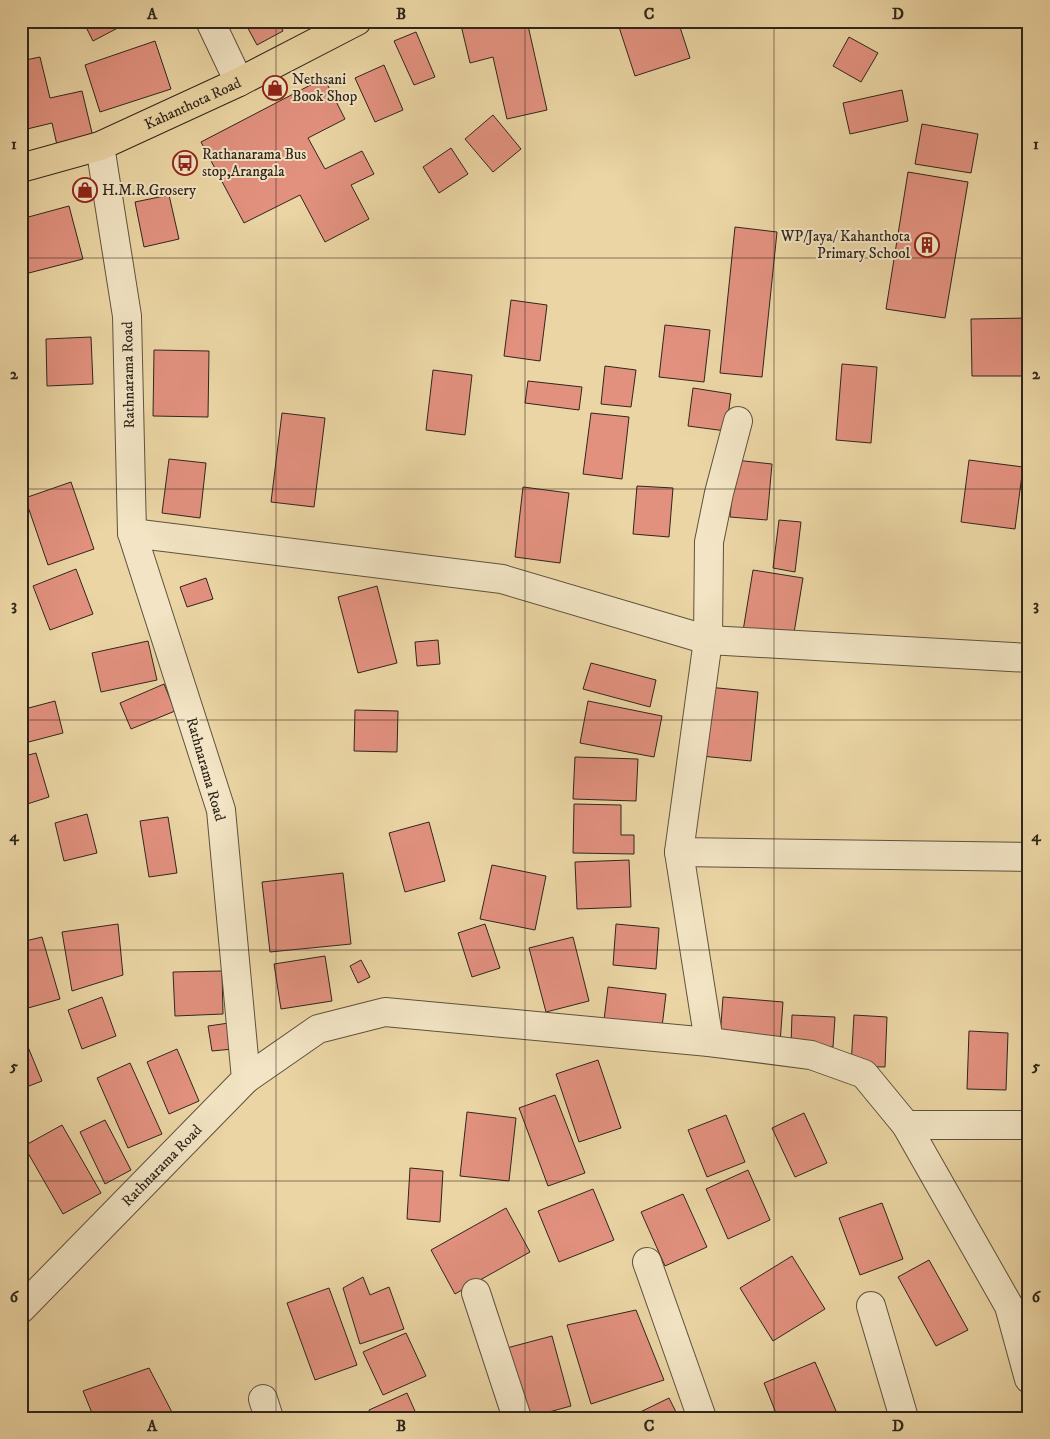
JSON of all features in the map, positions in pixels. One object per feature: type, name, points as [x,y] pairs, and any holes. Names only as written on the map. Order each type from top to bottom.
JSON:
[{"type":"main road","name":"Kahanthota Road","points":[[21,168],[100,146],[239,82],[357,21]]},
{"type":"street","points":[[210,21],[239,82]]},
{"type":"street","name":"Rathnarama Road","points":[[24,1298],[246,1079],[221,810],[132,533],[127,316],[100,146]]},
{"type":"street","points":[[709,1042],[679,852],[708,640],[709,542],[719,493],[738,421]]},
{"type":"street","points":[[132,533],[502,579],[708,640],[1029,658]]},
{"type":"street","points":[[679,852],[1029,857]]},
{"type":"street","points":[[246,1079],[318,1029],[385,1012],[709,1042],[811,1054],[864,1074],[906,1125],[1019,1305],[1029,1379]]},
{"type":"street","points":[[906,1125],[1029,1125]]},
{"type":"street","points":[[647,1262],[702,1418]]},
{"type":"street","points":[[476,1293],[516,1418]]},
{"type":"street","points":[[870,1306],[904,1418]]},
{"type":"building","points":[[83,21],[131,21],[93,41]]},
{"type":"building","points":[[244,21],[278,21],[283,31],[257,45]]},
{"type":"building","points":[[460,21],[527,21],[547,110],[507,119],[493,57],[470,63]]},
{"type":"building","points":[[617,21],[678,21],[690,58],[635,76]]},
{"type":"building","points":[[416,32],[435,77],[414,85],[394,41]]},
{"type":"building","points":[[849,37],[878,53],[861,82],[833,66]]},
{"type":"building","points":[[155,41],[171,89],[100,112],[85,65]]},
{"type":"building","points":[[40,57],[50,98],[82,91],[93,137],[57,145],[52,123],[23,130],[21,122],[21,61]]},
{"type":"building","points":[[384,65],[403,110],[375,122],[355,78]]},
{"type":"building","points":[[324,78],[345,119],[308,138],[325,169],[362,151],[374,174],[351,185],[369,219],[325,242],[300,195],[244,223],[201,142]]},
{"type":"building","points":[[902,90],[908,121],[850,134],[843,103]]},
{"type":"building","points":[[493,115],[521,149],[493,172],[465,139]]},
{"type":"building","points":[[922,124],[978,134],[971,173],[915,164]]},
{"type":"building","points":[[451,148],[468,174],[439,193],[423,167]]},
{"type":"building","name":"WP/Jaya/ Kahanthota Primary School","points":[[908,172],[968,182],[945,318],[886,309]]},
{"type":"building","points":[[169,195],[179,239],[144,247],[135,202]]},
{"type":"building","points":[[69,206],[83,259],[21,275],[21,219]]},
{"type":"building","points":[[735,227],[777,232],[762,377],[720,373]]},
{"type":"building","points":[[511,300],[547,305],[540,361],[504,356]]},
{"type":"building","points":[[1029,318],[1029,376],[972,376],[971,319]]},
{"type":"building","points":[[665,325],[710,330],[704,382],[659,377]]},
{"type":"building","points":[[91,337],[93,384],[47,386],[46,339]]},
{"type":"building","points":[[154,350],[209,351],[208,417],[153,416]]},
{"type":"building","points":[[842,364],[877,367],[871,443],[836,440]]},
{"type":"building","points":[[605,366],[636,370],[631,407],[601,404]]},
{"type":"building","points":[[433,370],[472,375],[465,435],[426,430]]},
{"type":"building","points":[[528,381],[582,387],[579,410],[525,403]]},
{"type":"building","points":[[693,388],[731,394],[726,431],[688,426]]},
{"type":"building","points":[[282,413],[325,418],[314,507],[271,502]]},
{"type":"building","points":[[591,413],[629,417],[622,479],[583,474]]},
{"type":"building","points":[[169,459],[206,463],[200,518],[162,513]]},
{"type":"building","points":[[735,460],[772,464],[767,520],[730,517]]},
{"type":"building","points":[[969,460],[1023,467],[1015,529],[961,522]]},
{"type":"building","points":[[71,482],[94,549],[48,565],[25,498]]},
{"type":"building","points":[[637,486],[673,488],[669,537],[633,534]]},
{"type":"building","points":[[523,487],[569,493],[560,563],[515,557]]},
{"type":"building","points":[[779,520],[801,522],[795,572],[773,568]]},
{"type":"building","points":[[76,569],[93,614],[50,630],[33,586]]},
{"type":"building","points":[[753,570],[803,578],[793,639],[743,631]]},
{"type":"building","points":[[206,578],[213,599],[187,607],[180,587]]},
{"type":"building","points":[[377,586],[397,663],[358,673],[338,597]]},
{"type":"building","points":[[438,640],[440,664],[417,666],[415,642]]},
{"type":"building","points":[[148,641],[157,680],[101,692],[92,653]]},
{"type":"building","points":[[591,663],[656,680],[650,707],[583,689]]},
{"type":"building","points":[[164,684],[175,711],[131,729],[120,703]]},
{"type":"building","points":[[708,687],[758,692],[751,761],[701,756]]},
{"type":"building","points":[[55,701],[63,733],[21,744],[21,710]]},
{"type":"building","points":[[588,701],[662,716],[654,757],[580,743]]},
{"type":"building","points":[[355,710],[398,711],[397,752],[354,751]]},
{"type":"building","points":[[36,753],[49,797],[21,806],[21,757]]},
{"type":"building","points":[[575,757],[638,759],[636,801],[573,799]]},
{"type":"building","points":[[574,804],[621,805],[621,835],[634,835],[634,854],[573,853]]},
{"type":"building","points":[[87,814],[97,853],[64,861],[55,823]]},
{"type":"building","points":[[168,817],[177,873],[149,877],[140,821]]},
{"type":"building","points":[[429,822],[445,881],[405,892],[389,833]]},
{"type":"building","points":[[629,860],[631,907],[577,909],[575,862]]},
{"type":"building","points":[[492,865],[546,876],[535,930],[480,919]]},
{"type":"building","points":[[343,873],[351,944],[270,952],[262,882]]},
{"type":"building","points":[[118,924],[123,975],[72,991],[62,932]]},
{"type":"building","points":[[485,924],[500,968],[472,977],[458,933]]},
{"type":"building","points":[[616,924],[659,928],[656,969],[613,965]]},
{"type":"building","points":[[42,937],[60,999],[21,1010],[21,942]]},
{"type":"building","points":[[573,937],[589,1001],[546,1012],[529,948]]},
{"type":"building","points":[[325,956],[332,1001],[281,1009],[274,964]]},
{"type":"building","points":[[361,960],[370,977],[358,983],[350,966]]},
{"type":"building","points":[[222,971],[223,1014],[175,1016],[173,972]]},
{"type":"building","points":[[608,987],[666,994],[662,1027],[604,1020]]},
{"type":"building","points":[[102,997],[116,1036],[82,1049],[68,1010]]},
{"type":"building","points":[[723,997],[783,1002],[780,1043],[720,1038]]},
{"type":"building","points":[[792,1015],[835,1017],[833,1047],[791,1045]]},
{"type":"building","points":[[854,1015],[887,1017],[885,1067],[851,1066]]},
{"type":"building","points":[[1029,1015],[1029,1049],[1027,1048]]},
{"type":"building","points":[[229,1023],[233,1049],[212,1051],[208,1026]]},
{"type":"building","points":[[21,1030],[42,1081],[21,1089]]},
{"type":"building","points":[[969,1031],[1008,1033],[1006,1090],[967,1089]]},
{"type":"building","points":[[177,1049],[199,1101],[169,1114],[147,1062]]},
{"type":"building","points":[[598,1060],[621,1128],[579,1142],[556,1074]]},
{"type":"building","points":[[130,1063],[162,1134],[128,1148],[97,1078]]},
{"type":"building","points":[[555,1095],[585,1173],[548,1186],[519,1108]]},
{"type":"building","points":[[467,1112],[516,1118],[509,1181],[460,1176]]},
{"type":"building","points":[[804,1113],[827,1163],[795,1177],[772,1128]]},
{"type":"building","points":[[726,1115],[745,1162],[707,1177],[688,1130]]},
{"type":"building","points":[[105,1120],[131,1170],[105,1184],[80,1132]]},
{"type":"building","points":[[62,1125],[101,1193],[63,1214],[24,1146]]},
{"type":"building","points":[[410,1168],[443,1171],[440,1222],[407,1219]]},
{"type":"building","points":[[748,1170],[770,1220],[728,1239],[706,1189]]},
{"type":"building","points":[[593,1189],[614,1240],[559,1262],[538,1211]]},
{"type":"building","points":[[683,1194],[707,1247],[665,1266],[641,1212]]},
{"type":"building","points":[[882,1203],[903,1259],[860,1275],[839,1218]]},
{"type":"building","points":[[506,1208],[530,1252],[455,1294],[431,1250]]},
{"type":"building","points":[[792,1256],[825,1309],[773,1341],[740,1288]]},
{"type":"building","points":[[929,1260],[968,1330],[936,1346],[898,1277]]},
{"type":"building","points":[[363,1277],[370,1295],[389,1287],[404,1329],[360,1344],[343,1288]]},
{"type":"building","points":[[329,1288],[357,1365],[315,1380],[287,1303]]},
{"type":"building","points":[[636,1310],[664,1380],[591,1404],[567,1325]]},
{"type":"building","points":[[406,1333],[426,1376],[383,1395],[363,1352]]},
{"type":"building","points":[[552,1336],[571,1406],[527,1418],[503,1349]]},
{"type":"building","points":[[815,1362],[839,1418],[778,1418],[764,1383]]},
{"type":"building","points":[[149,1368],[175,1418],[94,1418],[83,1391]]},
{"type":"building","points":[[407,1393],[418,1418],[372,1418],[369,1410]]},
{"type":"building","points":[[669,1398],[679,1418],[628,1418]]},
{"type":"building","points":[[996,1412],[999,1418],[981,1418]]},
{"type":"place","name":"Nethsani Book Shop","points":[[275,88]]},
{"type":"place","name":"Rathanarama Bus stop,Arangala","points":[[185,163]]},
{"type":"place","name":"H.M.R.Grosery","points":[[85,190]]},
{"type":"place","name":"WP/Jaya/ Kahanthota Primary School","points":[[927,245]]}]
